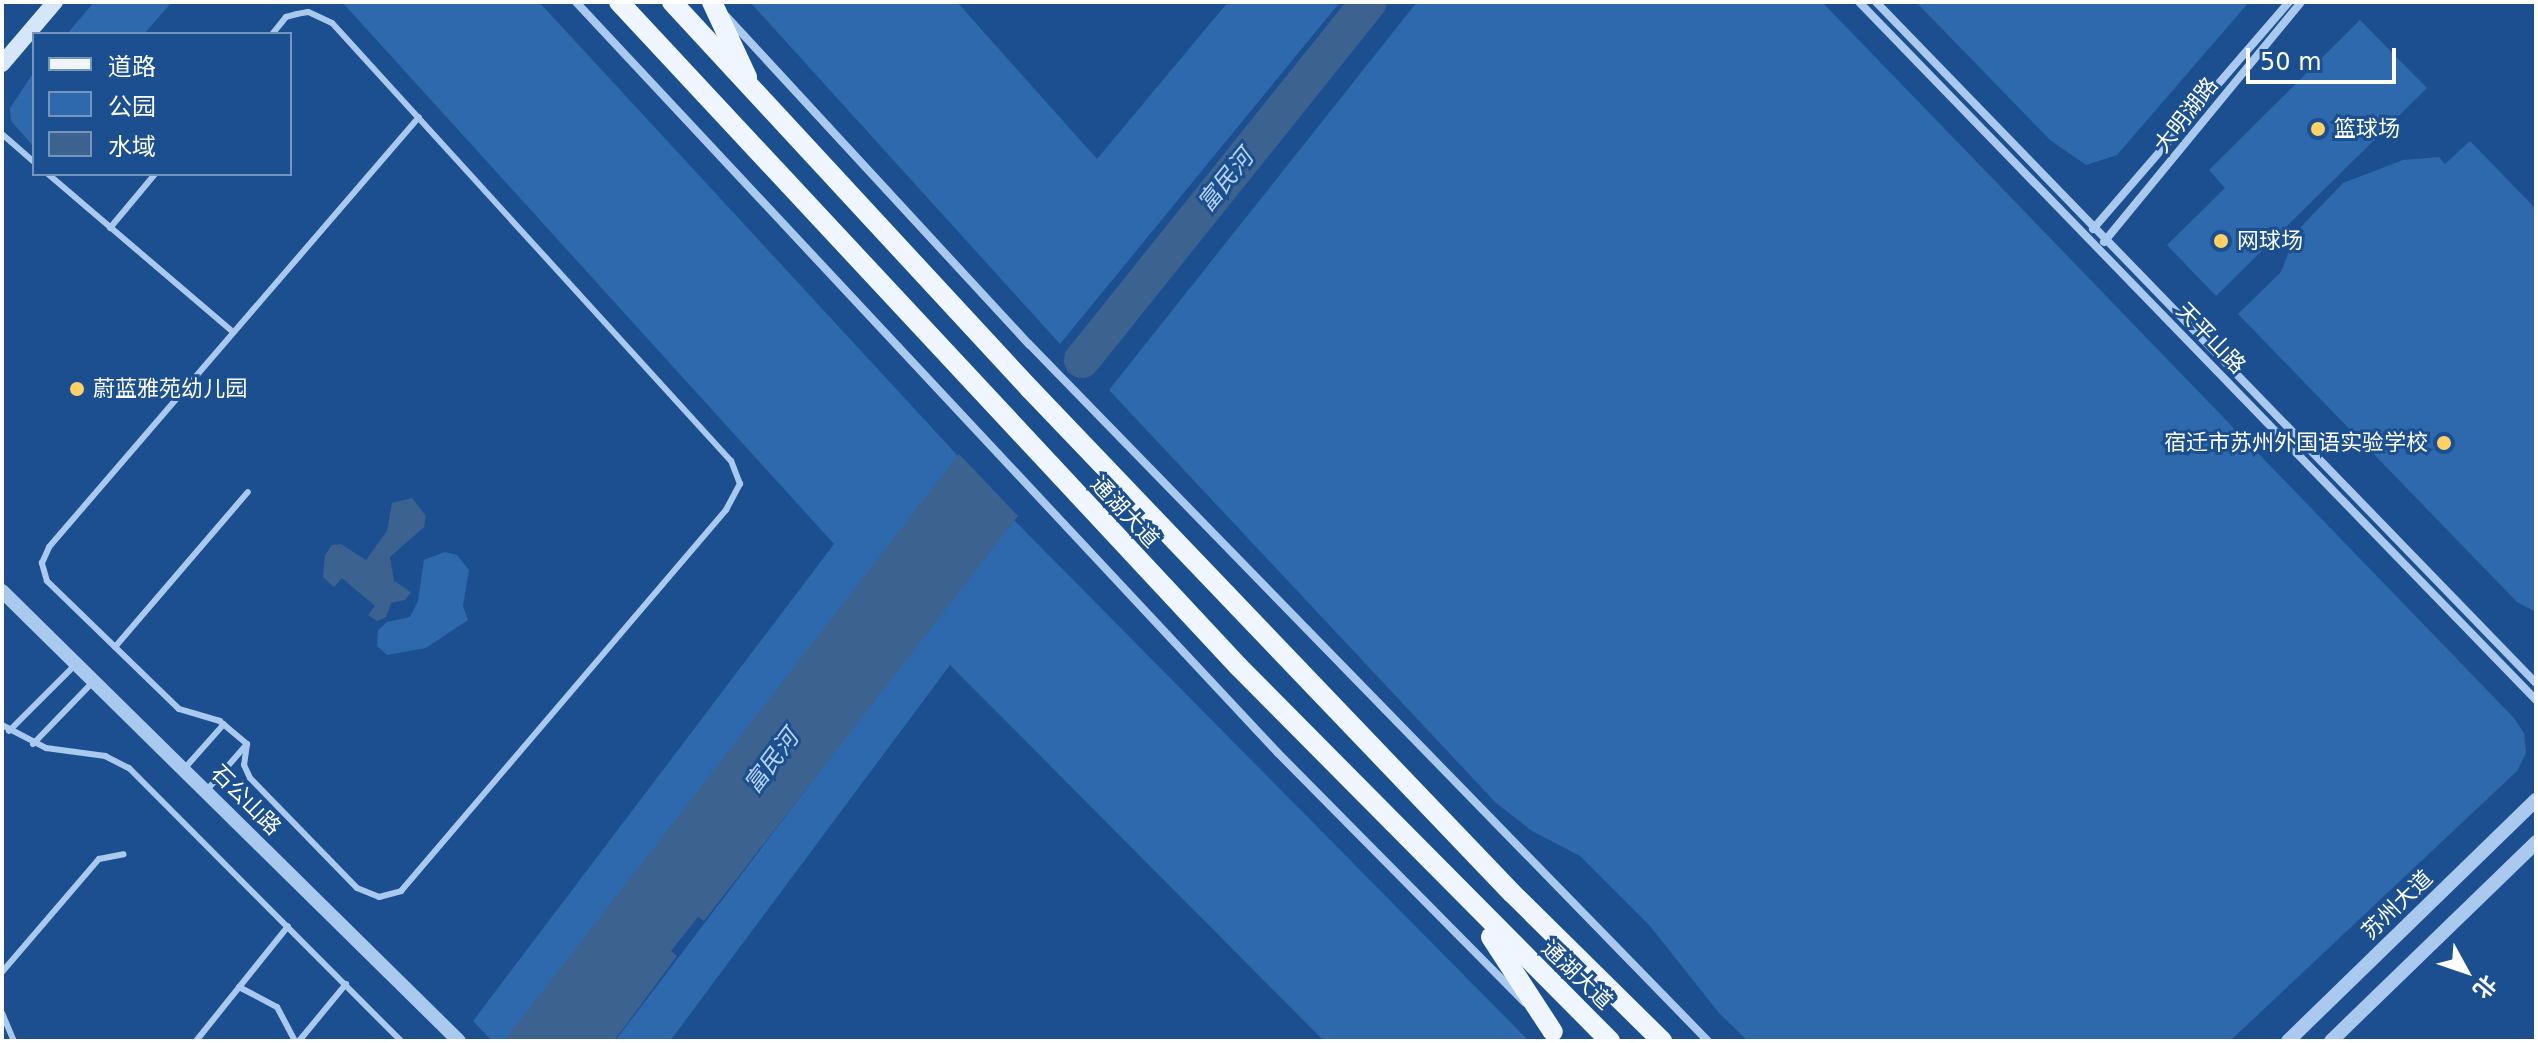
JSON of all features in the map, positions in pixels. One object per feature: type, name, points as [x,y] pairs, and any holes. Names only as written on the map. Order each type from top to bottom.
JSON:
[{"type":"main road","points":[[2,64],[55,2]]},
{"type":"main road","name":"通湖大道","points":[[619,2],[1042,458],[1466,901],[1610,1041]]},
{"type":"main road","name":"通湖大道","points":[[672,2],[755,95],[1512,893],[1662,1041]]},
{"type":"main road","points":[[713,2],[755,95]]},
{"type":"main road","points":[[1466,901],[1557,1036]]},
{"type":"street","points":[[576,2],[1278,753],[1557,1036]]},
{"type":"street","points":[[713,2],[1039,355],[1708,1041]]},
{"type":"street","name":"天平山路","points":[[1859,2],[2536,700]]},
{"type":"street","name":"天平山路","points":[[1876,2],[2536,683]]},
{"type":"street","name":"大明湖路","points":[[2087,236],[2289,2]]},
{"type":"street","name":"大明湖路","points":[[2098,249],[2301,2]]},
{"type":"street","name":"石公山路","points":[[2,591],[459,1041]]},
{"type":"street","name":"苏州大道","points":[[2288,1041],[2536,800]]},
{"type":"street","points":[[2331,1041],[2536,842]]},
{"type":"lane","points":[[247,744],[244,765],[250,778],[357,888],[379,897],[401,891],[726,510],[740,484],[731,461],[332,23],[308,12],[286,17],[274,32]]},
{"type":"lane","points":[[247,744],[224,724],[179,709],[47,581],[41,572],[45,555],[419,117]]},
{"type":"lane","points":[[2,134],[32,160]]},
{"type":"lane","points":[[50,176],[233,332]]},
{"type":"lane","points":[[110,228],[153,176]]},
{"type":"lane","points":[[115,647],[248,492]]},
{"type":"lane","points":[[9,731],[76,664]]},
{"type":"lane","points":[[33,744],[94,682]]},
{"type":"lane","points":[[184,770],[224,724]]},
{"type":"lane","points":[[2,725],[33,744],[105,756],[129,768],[401,1041]]},
{"type":"lane","points":[[206,791],[247,744]]},
{"type":"lane","points":[[2,972],[99,859],[124,854]]},
{"type":"lane","points":[[196,1041],[288,926]]},
{"type":"lane","points":[[239,987],[277,1007],[297,1041],[346,984]]},
{"type":"lane","points":[[2,1013],[14,1041]]},
{"type":"green space","points":[[94,2],[172,2],[146,32],[69,32]]},
{"type":"green space","points":[[342,2],[539,2],[958,456],[519,1041],[492,1041],[473,1021],[834,544]]},
{"type":"green space","points":[[750,2],[957,2],[1097,159],[1228,2],[1340,2],[1060,344]]},
{"type":"green space","points":[[1417,2],[1822,2],[2514,718],[2524,733],[2526,753],[2517,771],[2230,1041],[1748,1041],[1719,1013],[1650,926],[1580,856],[1532,831],[1496,803],[1109,390]]},
{"type":"green space","points":[[1916,2],[2249,2],[2117,155],[2086,165],[2050,140]]},
{"type":"green space","name":"篮球场","points":[[2360,20],[2427,88],[2216,296],[2167,245],[2225,188],[2209,170]]},
{"type":"green space","points":[[32,75],[32,145],[11,121],[10,108]]},
{"type":"green space","points":[[2470,141],[2536,209],[2536,612],[2517,602],[2238,314],[2281,272],[2296,232],[2343,183],[2403,160],[2439,157],[2445,164]]},
{"type":"green space","points":[[1012,518],[1529,1041],[1324,1041],[950,665],[670,1041],[615,1041]]},
{"type":"green space","points":[[445,552],[457,555],[469,570],[463,606],[468,620],[426,648],[387,655],[377,646],[378,630],[387,622],[410,617],[418,601],[424,560]]},
{"type":"water","points":[[959,454],[1018,516],[704,921],[698,917],[671,951],[677,956],[614,1041],[504,1041]]},
{"type":"water","points":[[412,498],[426,516],[424,527],[390,557],[394,581],[411,592],[405,600],[391,603],[386,617],[377,621],[368,615],[375,606],[342,578],[334,587],[323,577],[325,555],[332,545],[341,544],[366,560],[387,531],[392,503]]},
{"type":"waterway","name":"富民河","points":[[1082,360],[1369,2]]},
{"type":"place","name":"篮球场","points":[[2318,129]]},
{"type":"place","name":"网球场","points":[[2221,241]]},
{"type":"place","name":"蔚蓝雅苑幼儿园","points":[[77,389]]},
{"type":"place","name":"宿迁市苏州外国语实验学校","points":[[2444,443]]}]
